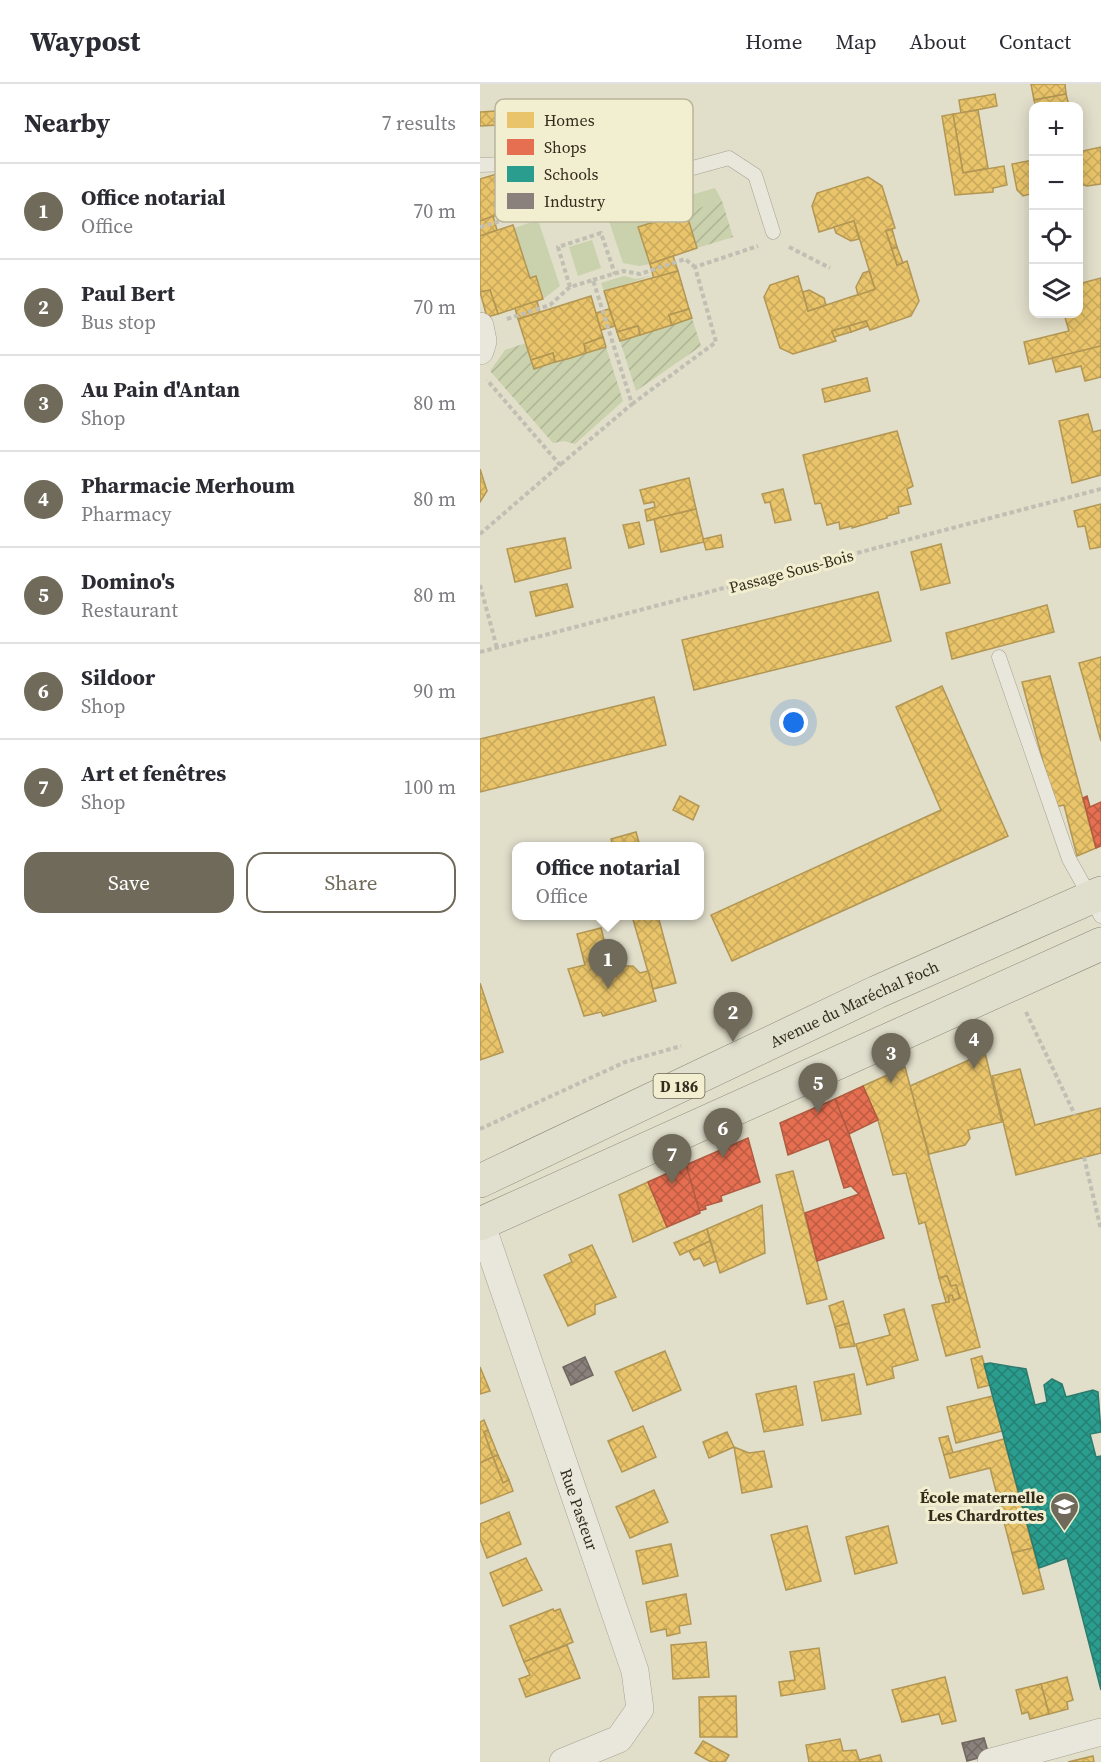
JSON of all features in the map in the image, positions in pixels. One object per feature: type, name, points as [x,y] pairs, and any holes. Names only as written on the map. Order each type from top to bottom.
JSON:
[{"type":"main road","name":"Avenue du Maréchal Foch","points":[[480,1181],[877,992],[1098,902]]},
{"type":"main road","name":"D 186","points":[[480,1223],[1101,944]]},
{"type":"street","points":[[480,327],[483,341],[480,351]]},
{"type":"street","name":"Rue Pasteur","points":[[480,1223],[635,1671],[640,1709],[619,1739],[563,1762]]},
{"type":"street","points":[[991,1762],[1101,1732]]},
{"type":"lane","points":[[693,168],[729,158],[755,175],[774,236]]},
{"type":"lane","points":[[480,165],[495,164]]},
{"type":"lane","points":[[999,657],[1069,859],[1098,902]]},
{"type":"path","points":[[480,227],[497,222]]},
{"type":"path","points":[[570,287],[558,247],[601,233],[615,274]]},
{"type":"path","points":[[695,267],[774,236],[830,268]]},
{"type":"path","points":[[480,327],[550,305],[570,287],[623,271],[640,274],[686,260],[695,267],[716,342],[632,404],[480,534]]},
{"type":"path","points":[[593,280],[632,404]]},
{"type":"path","points":[[485,378],[560,465]]},
{"type":"path","name":"Passage Sous-Bois","points":[[480,652],[1101,489]]},
{"type":"path","points":[[480,585],[497,648]]},
{"type":"path","points":[[1016,1009],[1026,1012],[1075,1115]]},
{"type":"path","points":[[1084,1157],[1101,1230]]},
{"type":"green space","points":[[715,188],[722,201],[693,210],[693,194]]},
{"type":"green space","points":[[722,201],[733,237],[697,248],[689,222],[693,222],[693,210]]},
{"type":"green space","points":[[539,222],[560,286],[543,299],[536,277],[530,278],[514,228]]},
{"type":"green space","points":[[609,222],[655,222],[639,227],[650,264],[639,266],[623,263]]},
{"type":"green space","points":[[592,240],[601,268],[578,276],[569,247]]},
{"type":"green space","points":[[654,275],[604,291],[601,283],[624,276],[636,279]]},
{"type":"green space","points":[[692,318],[701,346],[636,391],[620,341]]},
{"type":"green space","points":[[526,343],[534,369],[606,347],[623,401],[575,444],[564,441],[553,443],[490,371],[505,350]]},
{"type":"building: Homes","points":[[1031,84],[1065,84],[1066,94],[1034,100]]},
{"type":"building: Homes","points":[[995,94],[997,106],[961,113],[959,100]]},
{"type":"building: Homes","points":[[1066,94],[1068,102],[1035,102],[1034,100]]},
{"type":"building: Homes","points":[[978,110],[988,168],[963,173],[953,114]]},
{"type":"building: Homes","points":[[495,111],[495,125],[480,126],[480,112]]},
{"type":"building: Homes","points":[[953,114],[963,173],[1004,166],[1007,185],[993,188],[993,192],[955,195],[942,116]]},
{"type":"building: Homes","points":[[1101,147],[1101,184],[1083,185],[1083,151]]},
{"type":"building: Homes","points":[[1029,161],[1029,194],[1023,196],[1017,190],[1012,164]]},
{"type":"building: Homes","points":[[495,175],[495,216],[480,221],[480,179]]},
{"type":"building: Homes","points":[[868,177],[882,186],[895,228],[886,231],[897,265],[907,261],[919,301],[911,316],[870,330],[866,321],[832,331],[836,341],[793,354],[780,348],[764,297],[770,285],[798,276],[808,311],[875,289],[854,221],[819,232],[812,206],[817,193]]},
{"type":"building: Homes","points":[[493,216],[497,230],[480,236],[480,221]]},
{"type":"building: Homes","points":[[854,221],[859,239],[851,241],[836,233],[834,227]]},
{"type":"building: Homes","points":[[654,222],[689,222],[697,248],[650,264],[638,227]]},
{"type":"building: Homes","points":[[513,225],[530,278],[536,276],[543,299],[498,314],[490,290],[480,292],[480,236]]},
{"type":"building: Homes","points":[[892,229],[897,247],[892,249],[886,231]]},
{"type":"building: Homes","points":[[897,247],[903,263],[897,265],[892,249]]},
{"type":"building: Homes","points":[[673,256],[678,271],[654,279],[650,264]]},
{"type":"building: Homes","points":[[678,271],[689,309],[669,315],[672,325],[640,335],[638,326],[617,332],[604,291]]},
{"type":"building: Homes","points":[[869,271],[875,289],[858,295],[856,287],[863,273]]},
{"type":"building: Homes","points":[[1101,278],[1101,346],[1029,364],[1024,342],[1069,331],[1065,318],[1083,318],[1083,283]]},
{"type":"building: Homes","points":[[490,290],[498,314],[487,317],[480,292]]},
{"type":"building: Homes","points":[[809,290],[824,298],[826,305],[808,311],[803,292]]},
{"type":"building: Homes","points":[[591,296],[603,337],[584,344],[586,353],[571,358],[555,362],[553,353],[531,360],[518,319]]},
{"type":"building: Homes","points":[[537,301],[540,312],[518,319],[515,308]]},
{"type":"building: Homes","points":[[609,309],[615,326],[601,330],[596,313]]},
{"type":"building: Homes","points":[[689,309],[692,318],[672,325],[669,315]]},
{"type":"building: Homes","points":[[866,321],[868,326],[851,332],[849,326]]},
{"type":"building: Homes","points":[[638,326],[640,335],[620,341],[617,332]]},
{"type":"building: Homes","points":[[849,326],[851,332],[834,337],[832,331]]},
{"type":"building: Homes","points":[[603,337],[606,347],[586,353],[584,344]]},
{"type":"building: Homes","points":[[1101,346],[1101,377],[1085,381],[1081,366],[1056,372],[1052,358]]},
{"type":"building: Homes","points":[[553,353],[555,362],[534,369],[531,360]]},
{"type":"building: Homes","points":[[867,378],[870,391],[825,402],[822,389]]},
{"type":"building: Homes","points":[[1088,414],[1093,432],[1101,430],[1101,475],[1072,483],[1059,421]]},
{"type":"building: Homes","points":[[897,431],[913,486],[907,489],[911,504],[898,507],[899,513],[887,516],[887,518],[852,528],[852,526],[840,529],[839,522],[827,525],[821,503],[815,504],[803,455]]},
{"type":"building: Homes","points":[[480,469],[487,491],[480,502]]},
{"type":"building: Homes","points":[[689,478],[696,509],[647,521],[645,510],[655,507],[654,502],[644,504],[640,490]]},
{"type":"building: Homes","points":[[783,489],[791,520],[775,523],[770,502],[765,503],[762,494]]},
{"type":"building: Homes","points":[[1101,504],[1101,547],[1090,549],[1085,526],[1078,527],[1074,511]]},
{"type":"building: Homes","points":[[696,509],[704,542],[661,552],[654,519]]},
{"type":"building: Homes","points":[[639,522],[644,544],[629,548],[623,525]]},
{"type":"building: Homes","points":[[721,535],[723,547],[706,550],[703,539]]},
{"type":"building: Homes","points":[[565,538],[571,568],[515,582],[507,549]]},
{"type":"building: Homes","points":[[941,544],[950,583],[921,590],[911,552]]},
{"type":"building: Homes","points":[[567,584],[573,607],[536,616],[530,592]]},
{"type":"building: Homes","points":[[878,592],[891,641],[694,690],[682,640]]},
{"type":"building: Homes","points":[[1047,605],[1054,632],[952,659],[946,633]]},
{"type":"building: Homes","points":[[1101,657],[1101,741],[1079,663]]},
{"type":"building: Homes","points":[[1050,676],[1096,848],[1077,856],[1064,805],[1055,807],[1022,682]]},
{"type":"building: Homes","points":[[942,686],[1008,836],[732,961],[711,915],[941,810],[896,707]]},
{"type":"building: Homes","points":[[654,697],[666,745],[480,792],[480,739]]},
{"type":"building: Homes","points":[[680,796],[699,806],[693,820],[673,810]]},
{"type":"building: Homes","points":[[636,832],[639,842],[612,842],[611,839]]},
{"type":"building: Homes","points":[[633,920],[659,920],[676,983],[653,989]]},
{"type":"building: Homes","points":[[601,928],[609,959],[622,955],[625,966],[633,966],[640,973],[648,971],[656,1001],[603,1016],[601,1012],[584,1016],[568,969],[585,965],[577,934]]},
{"type":"building: Homes","points":[[480,983],[503,1052],[480,1060]]},
{"type":"building: Homes","points":[[985,1053],[1002,1122],[968,1130],[970,1138],[965,1145],[929,1154],[910,1086]]},
{"type":"building: Homes","points":[[905,1067],[980,1347],[946,1356],[932,1305],[949,1302],[948,1296],[952,1295],[954,1300],[960,1298],[956,1285],[951,1286],[947,1276],[939,1278],[925,1222],[919,1224],[906,1173],[893,1175],[878,1120],[863,1086]]},
{"type":"building: Homes","points":[[1020,1069],[1035,1125],[1101,1108],[1101,1153],[1016,1175],[992,1076]]},
{"type":"building: Homes","points":[[793,1171],[827,1299],[807,1304],[776,1175]]},
{"type":"building: Homes","points":[[648,1182],[667,1227],[633,1242],[619,1195]]},
{"type":"building: Homes","points":[[762,1205],[765,1253],[720,1273],[707,1229]]},
{"type":"building: Homes","points":[[707,1229],[710,1241],[680,1255],[674,1243]]},
{"type":"building: Homes","points":[[710,1241],[716,1261],[704,1266],[700,1258],[694,1260],[689,1251]]},
{"type":"building: Homes","points":[[592,1245],[616,1297],[595,1305],[595,1314],[568,1326],[544,1275],[572,1262],[569,1255]]},
{"type":"building: Homes","points":[[947,1276],[951,1286],[956,1285],[960,1298],[954,1300],[952,1295],[948,1296],[949,1302],[946,1302],[939,1278]]},
{"type":"building: Homes","points":[[843,1301],[849,1323],[835,1327],[829,1306]]},
{"type":"building: Homes","points":[[904,1309],[918,1360],[892,1367],[894,1378],[867,1385],[856,1344],[890,1335],[884,1315]]},
{"type":"building: Homes","points":[[849,1323],[855,1346],[840,1348],[835,1327]]},
{"type":"building: Homes","points":[[665,1351],[681,1390],[633,1411],[615,1372]]},
{"type":"building: Homes","points":[[982,1356],[990,1385],[978,1388],[971,1359]]},
{"type":"building: Homes","points":[[480,1367],[490,1391],[480,1394]]},
{"type":"building: Homes","points":[[854,1374],[861,1414],[822,1421],[814,1382]]},
{"type":"building: Homes","points":[[796,1386],[803,1425],[764,1432],[756,1394]]},
{"type":"building: Homes","points":[[993,1396],[1002,1431],[956,1443],[947,1407]]},
{"type":"building: Homes","points":[[484,1420],[488,1430],[484,1432],[493,1457],[480,1463],[480,1422]]},
{"type":"building: Homes","points":[[643,1426],[656,1457],[622,1472],[608,1441]]},
{"type":"building: Homes","points":[[488,1430],[498,1455],[493,1457],[484,1432]]},
{"type":"building: Homes","points":[[727,1432],[734,1447],[709,1458],[703,1442]]},
{"type":"building: Homes","points":[[948,1436],[953,1453],[944,1455],[939,1438]]},
{"type":"building: Homes","points":[[1004,1439],[1033,1548],[1012,1553],[990,1468],[950,1478],[944,1455]]},
{"type":"building: Homes","points":[[734,1447],[749,1453],[764,1451],[772,1487],[742,1493]]},
{"type":"building: Homes","points":[[498,1455],[509,1480],[503,1483],[493,1457]]},
{"type":"building: Homes","points":[[493,1457],[503,1483],[509,1480],[513,1491],[480,1504],[480,1463]]},
{"type":"building: Homes","points":[[654,1490],[668,1522],[630,1538],[616,1507]]},
{"type":"building: Homes","points":[[509,1512],[521,1544],[487,1558],[480,1539],[480,1524]]},
{"type":"building: Homes","points":[[807,1526],[821,1581],[786,1590],[771,1535]]},
{"type":"building: Homes","points":[[888,1526],[897,1563],[855,1574],[846,1537]]},
{"type":"building: Homes","points":[[671,1544],[678,1576],[643,1584],[636,1551]]},
{"type":"building: Homes","points":[[1033,1548],[1044,1589],[1023,1594],[1012,1553]]},
{"type":"building: Homes","points":[[526,1558],[542,1590],[503,1606],[490,1573]]},
{"type":"building: Homes","points":[[686,1594],[691,1624],[679,1626],[680,1633],[667,1636],[666,1629],[651,1632],[646,1602]]},
{"type":"building: Homes","points":[[553,1609],[554,1611],[560,1609],[573,1642],[524,1662],[510,1626]]},
{"type":"building: Homes","points":[[706,1642],[709,1677],[673,1679],[671,1645]]},
{"type":"building: Homes","points":[[567,1645],[580,1678],[526,1697],[519,1679],[530,1675],[524,1662]]},
{"type":"building: Homes","points":[[819,1648],[825,1689],[781,1696],[779,1682],[795,1680],[790,1652]]},
{"type":"building: Homes","points":[[945,1677],[956,1721],[942,1724],[939,1714],[902,1722],[892,1690]]},
{"type":"building: Homes","points":[[1067,1677],[1073,1700],[1067,1702],[1068,1709],[1049,1714],[1041,1684]]},
{"type":"building: Homes","points":[[1041,1684],[1049,1714],[1030,1719],[1028,1712],[1022,1714],[1016,1690]]},
{"type":"building: Homes","points":[[736,1696],[737,1737],[700,1737],[699,1697]]},
{"type":"building: Homes","points":[[840,1739],[843,1751],[856,1750],[860,1762],[809,1762],[806,1745]]},
{"type":"building: Homes","points":[[703,1741],[729,1755],[725,1762],[711,1762],[695,1753]]},
{"type":"building: Homes","points":[[880,1755],[882,1762],[860,1762],[859,1760]]},
{"type":"building: Homes","points":[[1093,1756],[1094,1762],[1068,1762]]},
{"type":"building: Shops","points":[[1087,796],[1090,807],[1101,802],[1101,846],[1096,848],[1083,798]]},
{"type":"building: Shops","points":[[863,1086],[878,1120],[849,1134],[835,1099]]},
{"type":"building: Shops","points":[[835,1099],[884,1238],[817,1261],[805,1213],[859,1194],[851,1186],[844,1188],[829,1139],[788,1155],[780,1123]]},
{"type":"building: Shops","points":[[748,1138],[760,1182],[721,1196],[722,1201],[705,1206],[706,1209],[699,1211],[686,1165]]},
{"type":"building: Shops","points":[[686,1165],[700,1213],[667,1227],[648,1182]]},
{"type":"building: Schools","points":[[984,1364],[1026,1369],[1035,1405],[1047,1402],[1044,1385],[1052,1379],[1062,1384],[1066,1397],[1093,1390],[1098,1392],[1101,1432],[1090,1434],[1096,1457],[1101,1456],[1101,1690],[1067,1558],[1039,1568]]},
{"type":"building: Industry","points":[[585,1357],[593,1375],[571,1385],[563,1367]]},
{"type":"building: Industry","points":[[984,1738],[989,1755],[967,1761],[962,1743]]},
{"type":"place","name":"Office notarial","points":[[608,989]]},
{"type":"place","name":"Paul Bert","points":[[733,1042]]},
{"type":"place","name":"Pharmacie Merhoum","points":[[974,1069]]},
{"type":"place","name":"Au Pain d'Antan","points":[[891,1083]]},
{"type":"place","name":"Domino's","points":[[818,1113]]},
{"type":"place","name":"Sildoor","points":[[723,1158]]},
{"type":"place","name":"Art et fenêtres","points":[[672,1184]]},
{"type":"place","name":"École maternelle Les Chardrottes","points":[[1065,1532]]}]
